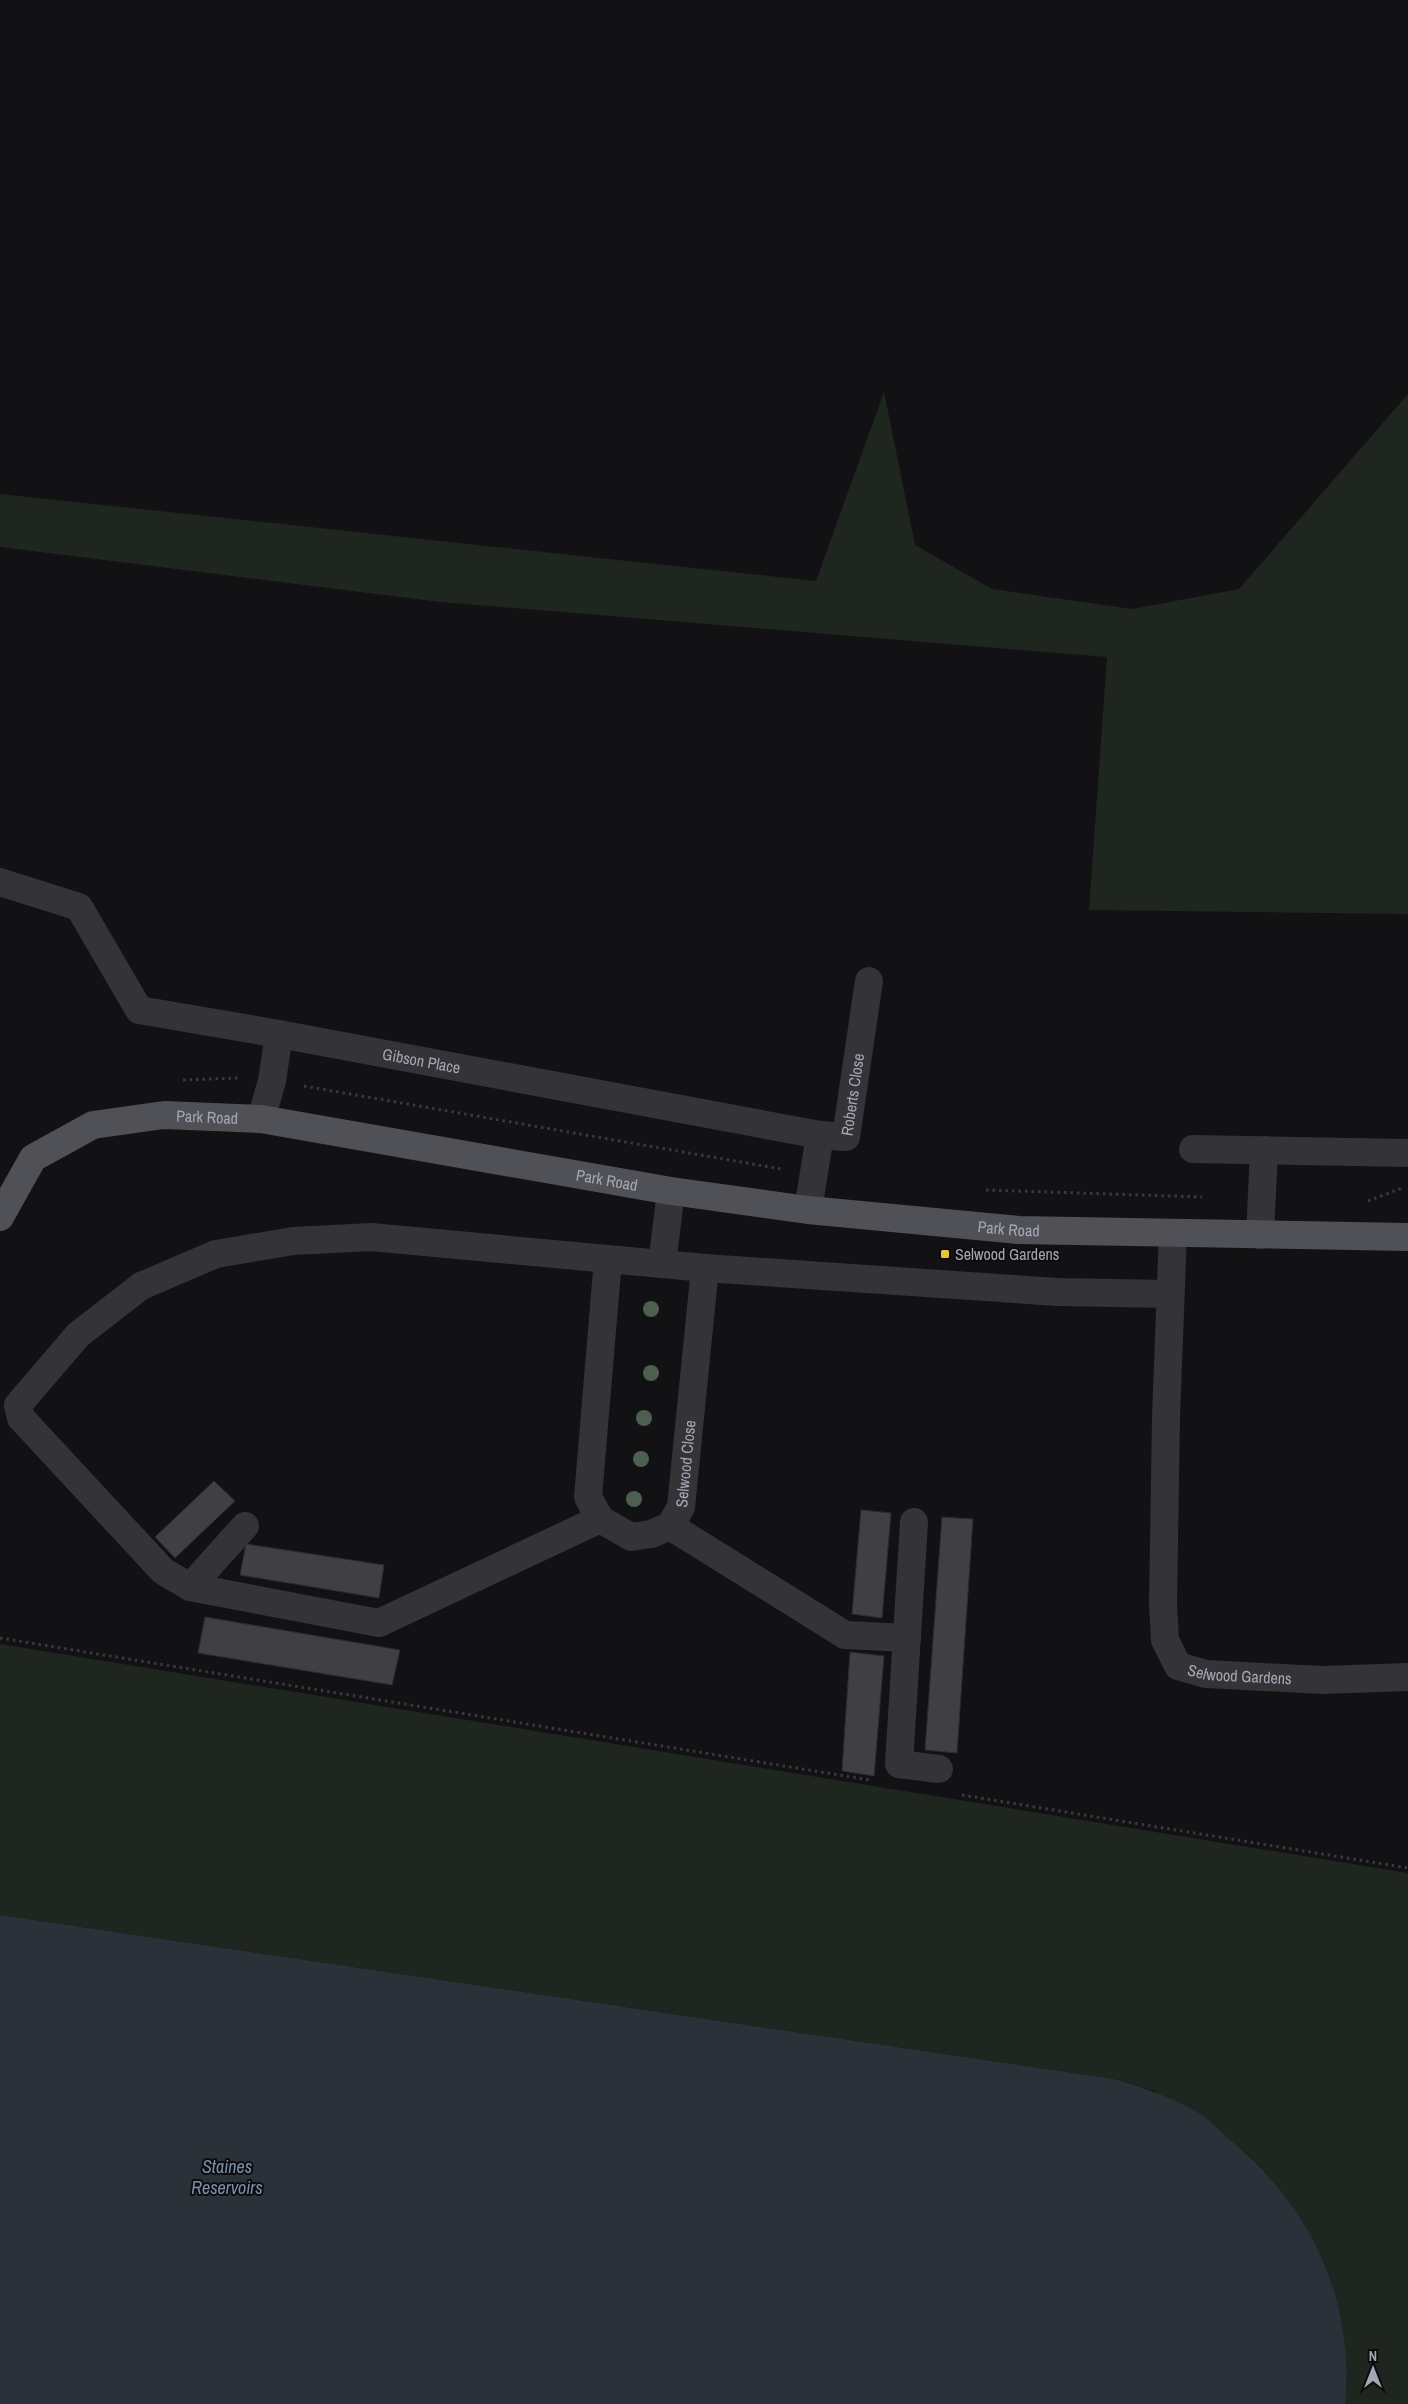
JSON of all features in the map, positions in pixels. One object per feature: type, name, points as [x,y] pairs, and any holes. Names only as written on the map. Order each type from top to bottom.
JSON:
[{"type":"main road","name":"Park Road","points":[[0,1217],[33,1158],[92,1125],[164,1115],[261,1119],[671,1190],[808,1210],[1019,1230],[1408,1237]]},
{"type":"street","name":"Gibson Place","points":[[0,882],[79,907],[139,1010],[280,1034],[820,1135]]},
{"type":"street","name":"Roberts Close","points":[[808,1210],[820,1135],[846,1137],[869,980]]},
{"type":"street","points":[[261,1119],[272,1081],[280,1034]]},
{"type":"street","points":[[1193,1149],[1408,1153]]},
{"type":"street","points":[[1260,1235],[1264,1150]]},
{"type":"street","points":[[662,1264],[671,1190]]},
{"type":"street","name":"Selwood Gardens","points":[[1173,1233],[1170,1294],[1164,1605],[1165,1640],[1178,1666],[1206,1674],[1321,1680],[1408,1677]]},
{"type":"street","points":[[608,1260],[588,1497],[600,1520],[379,1623],[190,1587],[163,1571],[21,1418],[18,1405],[78,1335],[141,1286],[216,1254],[293,1240],[371,1237],[705,1268],[1057,1292],[1170,1294]]},
{"type":"street","name":"Selwood Close","points":[[600,1520],[631,1537],[650,1534],[670,1526],[681,1507],[705,1268]]},
{"type":"street","points":[[914,1522],[899,1764],[939,1769]]},
{"type":"street","points":[[190,1587],[245,1526]]},
{"type":"street","points":[[670,1526],[844,1635],[907,1638]]},
{"type":"path","points":[[298,1085],[787,1170]]},
{"type":"path","points":[[1370,1201],[1408,1186]]},
{"type":"path","points":[[979,1190],[1206,1197]]},
{"type":"path","points":[[0,1638],[876,1781]]},
{"type":"path","points":[[953,1793],[1408,1868]]},
{"type":"shaded area","points":[[884,392],[915,545],[992,589],[1132,609],[1239,589],[1408,394],[1408,914],[1089,910],[1107,657],[440,602],[0,547],[0,494],[816,581]]},
{"type":"shaded area","points":[[0,1644],[1408,1873],[1408,2404],[1345,2404],[1345,2344],[1155,2091],[1114,2079],[0,1915]]},
{"type":"water","name":"Staines Reservoirs","points":[[0,1915],[1114,2079],[1155,2092],[1195,2111],[1213,2124],[1258,2166],[1283,2194],[1304,2225],[1321,2257],[1334,2292],[1342,2328],[1346,2365],[1345,2404],[0,2404]]},
{"type":"building","points":[[214,1481],[235,1501],[175,1558],[155,1537]]},
{"type":"building","points":[[861,1510],[891,1513],[882,1618],[852,1614]]},
{"type":"building","points":[[942,1517],[973,1519],[957,1753],[925,1750]]},
{"type":"building","points":[[246,1544],[384,1565],[379,1598],[240,1575]]},
{"type":"building","points":[[205,1617],[400,1650],[392,1685],[198,1653]]},
{"type":"building","points":[[850,1652],[884,1656],[874,1776],[842,1771]]},
{"type":"place","name":"Selwood Gardens","points":[[945,1254]]}]
